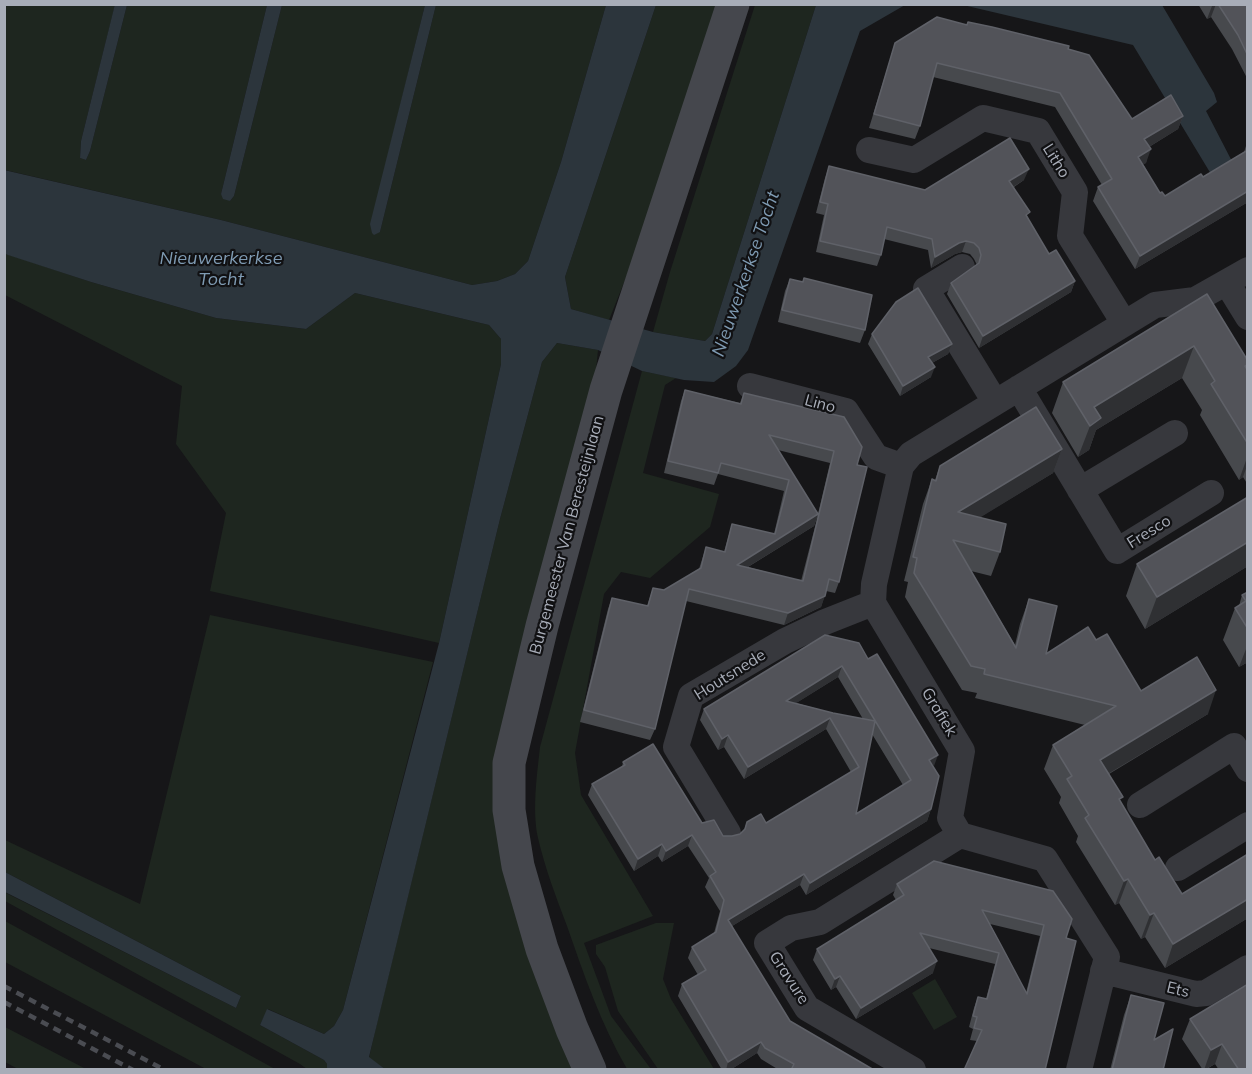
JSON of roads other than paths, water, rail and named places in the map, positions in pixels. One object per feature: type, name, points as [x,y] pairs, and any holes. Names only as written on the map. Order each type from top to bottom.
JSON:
[{"type":"main road","name":"Burgemeester Van Beresteijnlaan","points":[[590,1070],[542,949],[518,866],[509,810],[509,763],[542,626],[606,390],[733,4]]},
{"type":"street","name":"Litho","points":[[869,150],[914,160],[983,118],[1038,131],[1075,192],[1070,236],[1124,323]]},
{"type":"street","points":[[962,267],[926,289],[995,402]]},
{"type":"street","points":[[873,603],[874,584],[901,466],[911,454],[1155,305],[1195,300],[1237,277],[1248,317]]},
{"type":"street","name":"Lino","points":[[750,386],[846,411],[876,457],[901,466]]},
{"type":"street","name":"Fresco","points":[[1018,388],[1117,551],[1211,494]]},
{"type":"street","points":[[1080,490],[1174,433]]},
{"type":"street","name":"Houtsnede","points":[[728,833],[675,747],[691,696],[785,641],[873,603]]},
{"type":"street","name":"Grafiek","points":[[873,603],[963,751],[950,818],[960,835]]},
{"type":"street","points":[[1140,805],[1234,746],[1248,770]]},
{"type":"street","points":[[1178,868],[1248,825]]},
{"type":"street","points":[[960,835],[1045,859],[1107,957],[1079,1070]]},
{"type":"street","name":"Gravure","points":[[913,1070],[807,1008],[766,943],[791,928],[820,922],[960,835]]},
{"type":"street","name":"Ets","points":[[1103,971],[1196,994],[1206,993],[1248,968]]},
{"type":"water","points":[[115,4],[127,5],[86,160],[80,158],[81,141]]},
{"type":"water","points":[[267,5],[282,5],[234,196],[230,201],[223,199],[221,194]]},
{"type":"water","points":[[425,5],[436,5],[380,232],[374,235],[370,224]]},
{"type":"water","name":"Nieuwerkerkse Tocht","points":[[606,5],[656,5],[565,277],[571,309],[653,332],[705,341],[712,334],[816,5],[905,5],[860,31],[748,350],[736,366],[714,382],[684,380],[642,371],[598,350],[557,343],[542,362],[500,519],[369,1057],[385,1069],[327,1069],[324,1060],[260,1025],[267,1009],[324,1034],[334,1026],[343,1010],[439,643],[501,364],[501,339],[489,325],[355,293],[306,329],[216,318],[8,255],[4,253],[4,170],[221,220],[472,285],[497,281],[515,274],[528,261],[561,162]]},
{"type":"water","points":[[963,5],[1162,5],[1214,93],[1217,102],[1206,111],[1237,171],[1217,184],[1133,45]]},
{"type":"water","points":[[5,872],[241,996],[236,1008],[5,892]]},
{"type":"railway","points":[[4,986],[165,1070]]},
{"type":"railway","points":[[4,1002],[133,1070]]}]
